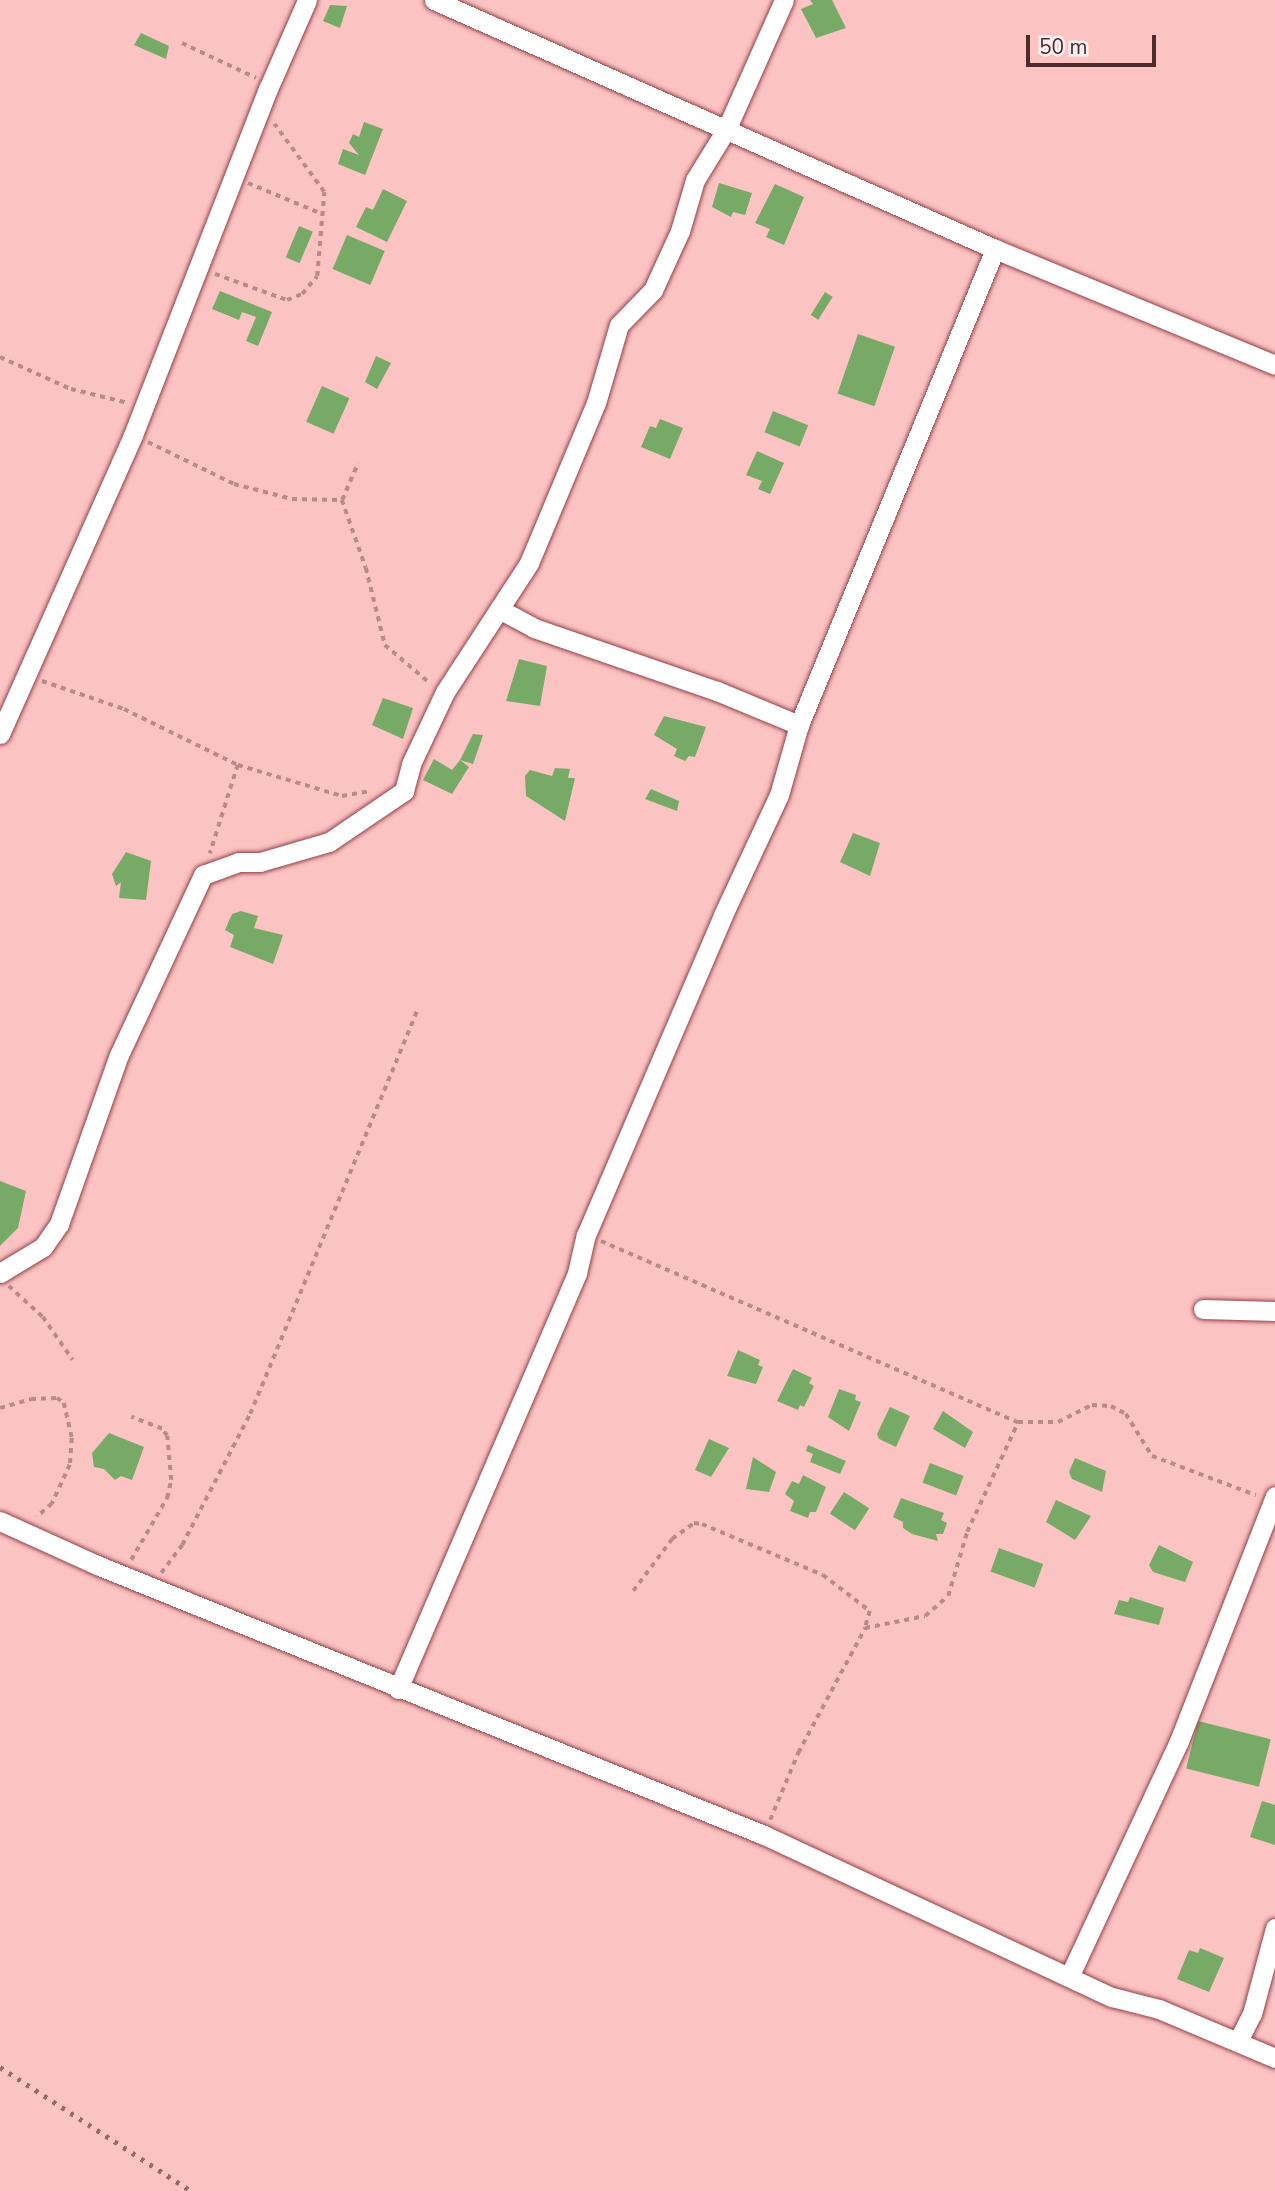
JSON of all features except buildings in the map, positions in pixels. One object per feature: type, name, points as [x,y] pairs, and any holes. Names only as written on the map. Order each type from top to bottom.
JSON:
[{"type":"street","points":[[0,734],[134,435],[202,269],[265,96],[307,0]]},
{"type":"street","points":[[434,0],[727,128],[995,250],[1275,365]]},
{"type":"street","points":[[0,1276],[43,1247],[59,1224],[82,1168],[138,1010],[203,875],[239,862],[260,862],[328,842],[404,791],[411,764],[445,692],[529,563],[566,481],[596,403],[619,325],[653,290],[680,232],[695,180],[727,128],[784,0]]},
{"type":"street","points":[[398,1689],[577,1273],[586,1235],[779,795],[799,725],[995,250]]},
{"type":"street","points":[[499,609],[534,628],[717,691],[799,725]]},
{"type":"street","points":[[0,1256],[16,1257],[43,1247]]},
{"type":"street","points":[[1203,1309],[1275,1311]]},
{"type":"street","points":[[1070,1975],[1179,1741],[1274,1498]]},
{"type":"street","points":[[0,1521],[398,1689],[764,1835],[1070,1975],[1112,1997],[1159,2009],[1275,2058]]},
{"type":"street","points":[[1238,2041],[1252,2014],[1275,1928]]},
{"type":"path","points":[[182,43],[240,68],[265,96],[324,192],[317,276],[296,298],[274,298],[202,269]]},
{"type":"path","points":[[233,178],[322,214]]},
{"type":"path","points":[[0,357],[71,390],[144,407]]},
{"type":"path","points":[[134,435],[234,484],[292,499],[342,500]]},
{"type":"path","points":[[358,463],[342,500],[366,568],[384,645],[403,665],[445,692]]},
{"type":"path","points":[[26,676],[124,709],[238,765],[342,796],[376,790],[404,791]]},
{"type":"path","points":[[203,875],[238,765]]},
{"type":"path","points":[[152,1586],[182,1545],[250,1414],[418,1011]]},
{"type":"path","points":[[586,1235],[1018,1422],[1058,1422],[1092,1405],[1111,1406],[1126,1414],[1152,1456],[1274,1498]]},
{"type":"path","points":[[0,1276],[43,1317],[73,1360]]},
{"type":"path","points":[[0,1408],[31,1399],[57,1398],[64,1403],[72,1438],[70,1465],[52,1504],[22,1531]]},
{"type":"path","points":[[124,1575],[167,1498],[172,1479],[167,1436],[162,1429],[131,1417]]},
{"type":"path","points":[[865,1628],[911,1621],[942,1605],[967,1532],[1018,1422]]},
{"type":"path","points":[[633,1591],[672,1539],[694,1523],[823,1575],[870,1611],[865,1628],[797,1753],[764,1835]]},
{"type":"railway","points":[[0,2067],[191,2191]]}]
